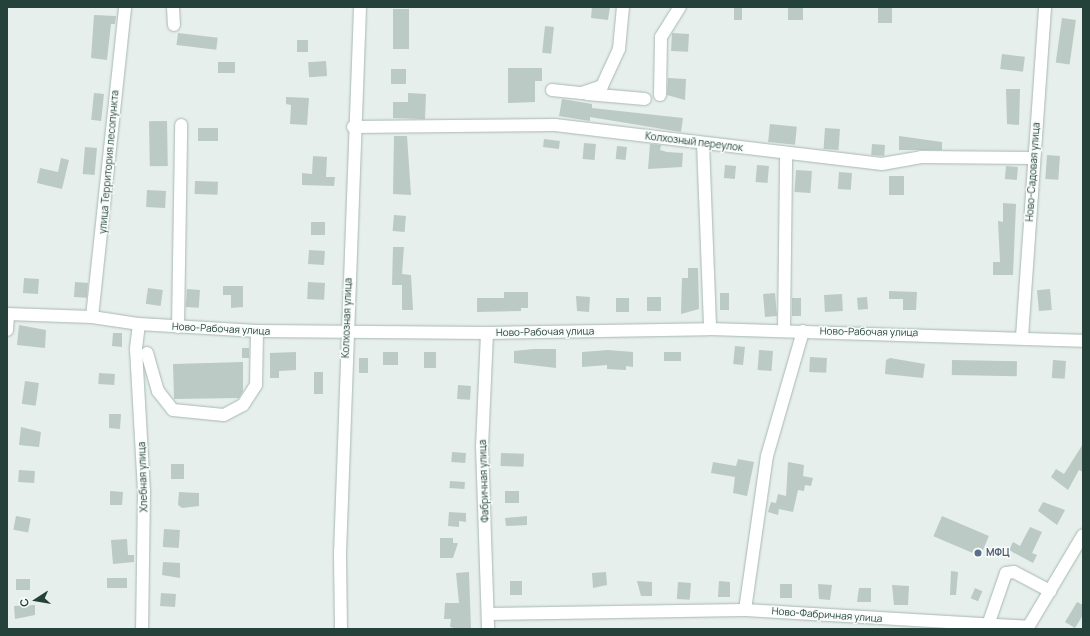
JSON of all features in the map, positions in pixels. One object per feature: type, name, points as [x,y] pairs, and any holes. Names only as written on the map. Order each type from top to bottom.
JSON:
[{"type":"street","name":"улица Территория лесопункта","points":[[92,316],[125,7]]},
{"type":"street","points":[[173,7],[174,25]]},
{"type":"street","points":[[582,93],[602,86],[611,73],[619,49],[624,7]]},
{"type":"street","points":[[660,95],[660,37],[680,7]]},
{"type":"street","name":"Ново-Садовая улица","points":[[1022,337],[1045,7]]},
{"type":"street","name":"Колхозная улица","points":[[341,629],[347,329],[358,8]]},
{"type":"street","points":[[552,90],[645,99]]},
{"type":"street","points":[[178,327],[181,125]]},
{"type":"street","name":"Колхозный переулок","points":[[353,127],[555,125],[786,154],[882,164],[921,157],[1034,158]]},
{"type":"street","points":[[703,143],[710,329]]},
{"type":"street","points":[[784,330],[786,154]]},
{"type":"street","name":"Ново-Рабочая улица","points":[[8,314],[92,316],[139,324],[257,331],[347,329],[487,333],[710,329],[1022,337],[1083,341]]},
{"type":"street","points":[[7,330],[8,314]]},
{"type":"street","name":"Хлебная улица","points":[[139,324],[136,349],[144,491],[142,629]]},
{"type":"street","points":[[147,353],[158,391],[173,410],[224,415],[243,405],[256,385],[257,331]]},
{"type":"street","points":[[745,610],[768,456],[803,331]]},
{"type":"street","name":"Фабричная улица","points":[[487,333],[482,446],[488,629]]},
{"type":"street","points":[[1027,628],[1083,535]]},
{"type":"street","points":[[988,625],[1006,573],[1014,572],[1050,591]]},
{"type":"street","name":"Ново-Фабричная улица","points":[[488,614],[745,610],[1027,628]]},
{"type":"building","points":[[592,7],[610,7],[608,20],[591,18]]},
{"type":"building","points":[[734,7],[742,7],[742,20],[734,20]]},
{"type":"building","points":[[788,7],[803,7],[803,20],[788,20]]},
{"type":"building","points":[[878,7],[892,7],[892,23],[878,23]]},
{"type":"building","points":[[393,9],[409,9],[409,49],[393,49]]},
{"type":"building","points":[[94,15],[116,16],[115,24],[111,24],[107,60],[91,58]]},
{"type":"building","points":[[1062,18],[1076,20],[1070,65],[1056,63]]},
{"type":"building","points":[[545,26],[554,27],[551,54],[542,53]]},
{"type":"building","points":[[178,33],[218,38],[216,50],[177,45]]},
{"type":"building","points":[[672,33],[689,34],[688,52],[671,51]]},
{"type":"building","points":[[297,40],[308,40],[308,52],[297,52]]},
{"type":"building","points":[[1002,54],[1025,57],[1023,72],[1000,69]]},
{"type":"building","points":[[326,61],[327,76],[309,77],[308,62]]},
{"type":"building","points":[[218,62],[235,62],[235,73],[218,73]]},
{"type":"building","points":[[508,68],[542,68],[542,81],[535,81],[535,102],[508,103]]},
{"type":"building","points":[[391,69],[406,69],[406,84],[391,84]]},
{"type":"building","points":[[668,78],[686,79],[685,100],[667,95]]},
{"type":"building","points":[[1006,89],[1020,89],[1019,125],[1007,124]]},
{"type":"building","points":[[94,93],[104,94],[101,121],[91,120]]},
{"type":"building","points":[[408,93],[426,94],[425,119],[393,118],[393,102],[408,102]]},
{"type":"building","points":[[286,97],[309,98],[307,125],[290,124],[291,105],[286,104]]},
{"type":"building","points":[[562,99],[592,104],[592,108],[683,118],[681,132],[590,117],[590,121],[559,116]]},
{"type":"building","points":[[149,121],[167,121],[168,166],[150,166]]},
{"type":"building","points":[[770,124],[797,127],[795,145],[768,142]]},
{"type":"building","points":[[198,128],[218,128],[218,141],[198,141]]},
{"type":"building","points":[[825,128],[840,129],[838,150],[824,149]]},
{"type":"building","points":[[394,136],[407,136],[411,195],[393,194]]},
{"type":"building","points":[[899,136],[942,142],[942,150],[899,150]]},
{"type":"building","points":[[544,139],[560,141],[559,149],[543,147]]},
{"type":"building","points":[[584,143],[596,144],[595,160],[583,159]]},
{"type":"building","points":[[650,144],[661,145],[660,150],[667,152],[683,153],[682,167],[648,169]]},
{"type":"building","points":[[872,144],[885,145],[884,156],[871,155]]},
{"type":"building","points":[[617,146],[627,147],[626,160],[616,159]]},
{"type":"building","points":[[85,147],[97,148],[95,175],[83,174]]},
{"type":"building","points":[[1047,155],[1060,156],[1058,180],[1045,179]]},
{"type":"building","points":[[313,156],[327,157],[326,177],[335,177],[334,186],[302,185],[302,173],[312,174]]},
{"type":"building","points":[[61,158],[69,160],[62,189],[37,183],[40,168],[58,172]]},
{"type":"building","points":[[725,165],[736,166],[735,179],[724,178]]},
{"type":"building","points":[[757,165],[769,166],[767,183],[756,182]]},
{"type":"building","points":[[1006,166],[1018,167],[1017,180],[1005,179]]},
{"type":"building","points":[[796,170],[812,171],[810,193],[794,192]]},
{"type":"building","points":[[839,172],[852,173],[851,190],[838,189]]},
{"type":"building","points":[[889,176],[904,176],[904,195],[889,195]]},
{"type":"building","points":[[195,181],[218,182],[218,195],[195,194]]},
{"type":"building","points":[[147,190],[166,191],[165,208],[146,207]]},
{"type":"building","points":[[1003,203],[1016,204],[1013,275],[993,275],[993,262],[1000,262],[998,221],[1003,222]]},
{"type":"building","points":[[394,215],[406,216],[405,232],[393,231]]},
{"type":"building","points":[[311,222],[325,222],[325,235],[311,235]]},
{"type":"building","points":[[393,247],[404,247],[402,274],[411,275],[413,310],[402,310],[402,285],[392,285]]},
{"type":"building","points":[[309,250],[325,251],[324,265],[308,264]]},
{"type":"building","points":[[688,268],[698,268],[699,309],[681,314],[682,278],[688,278]]},
{"type":"building","points":[[24,278],[39,279],[38,294],[23,293]]},
{"type":"building","points":[[75,282],[88,283],[87,298],[74,297]]},
{"type":"building","points":[[308,282],[325,283],[324,300],[307,299]]},
{"type":"building","points":[[223,286],[243,286],[243,307],[231,308],[231,295],[223,295]]},
{"type":"building","points":[[148,288],[163,290],[161,306],[146,304]]},
{"type":"building","points":[[187,289],[200,290],[199,308],[186,307]]},
{"type":"building","points":[[1050,289],[1052,310],[1039,311],[1037,290]]},
{"type":"building","points":[[889,291],[917,292],[916,310],[903,310],[903,299],[889,299]]},
{"type":"building","points":[[504,292],[528,292],[528,308],[521,308],[521,311],[477,312],[477,298],[504,298]]},
{"type":"building","points":[[720,293],[729,293],[729,310],[720,310]]},
{"type":"building","points":[[775,293],[777,316],[765,317],[763,294]]},
{"type":"building","points":[[842,294],[843,311],[825,312],[824,295]]},
{"type":"building","points":[[576,296],[590,297],[589,312],[577,311]]},
{"type":"building","points":[[647,297],[661,297],[661,311],[647,311]]},
{"type":"building","points":[[867,297],[868,309],[858,310],[857,298]]},
{"type":"building","points":[[616,298],[629,298],[629,312],[616,312]]},
{"type":"building","points":[[792,298],[801,298],[801,316],[792,316]]},
{"type":"building","points":[[19,325],[46,330],[45,348],[17,345]]},
{"type":"building","points":[[113,333],[122,333],[122,347],[112,346]]},
{"type":"building","points":[[735,346],[745,347],[743,365],[733,364]]},
{"type":"building","points":[[242,348],[249,348],[249,358],[242,358]]},
{"type":"building","points":[[556,349],[556,368],[514,363],[514,351]]},
{"type":"building","points":[[608,350],[633,352],[633,367],[626,366],[626,370],[607,369],[607,365],[582,367],[582,352]]},
{"type":"building","points":[[759,350],[773,351],[772,371],[758,370]]},
{"type":"building","points":[[296,352],[296,370],[279,371],[279,378],[270,378],[270,353]]},
{"type":"building","points":[[383,352],[398,352],[398,365],[383,365]]},
{"type":"building","points":[[424,352],[436,352],[436,368],[424,368]]},
{"type":"building","points":[[664,352],[681,352],[681,361],[664,361]]},
{"type":"building","points":[[810,357],[827,358],[826,373],[809,372]]},
{"type":"building","points":[[359,358],[368,358],[368,373],[359,373]]},
{"type":"building","points":[[890,358],[925,364],[923,378],[885,374],[886,360]]},
{"type":"building","points":[[952,360],[1017,361],[1017,376],[952,375]]},
{"type":"building","points":[[1053,360],[1066,361],[1065,379],[1052,378]]},
{"type":"building","points":[[243,362],[243,391],[239,398],[174,399],[173,364]]},
{"type":"building","points":[[314,372],[323,372],[323,394],[314,394]]},
{"type":"building","points":[[99,373],[115,374],[114,385],[98,384]]},
{"type":"building","points":[[25,381],[39,383],[36,406],[22,404]]},
{"type":"building","points":[[458,385],[471,386],[470,400],[457,399]]},
{"type":"building","points":[[109,414],[121,414],[120,429],[109,428]]},
{"type":"building","points":[[21,427],[41,432],[39,447],[19,445]]},
{"type":"building","points":[[1083,444],[1083,472],[1079,470],[1068,490],[1051,477],[1056,469],[1064,474]]},
{"type":"building","points":[[452,452],[466,453],[465,463],[451,462]]},
{"type":"building","points":[[501,453],[524,454],[524,467],[501,466]]},
{"type":"building","points":[[738,459],[754,462],[747,496],[733,493],[735,477],[711,473],[713,462],[736,466]]},
{"type":"building","points":[[788,462],[804,465],[803,476],[813,478],[811,486],[805,485],[804,491],[798,490],[793,512],[779,509],[778,515],[768,512],[771,502],[776,503],[778,494],[786,496]]},
{"type":"building","points":[[171,464],[184,464],[184,479],[171,479]]},
{"type":"building","points":[[19,470],[35,471],[34,483],[18,482]]},
{"type":"building","points":[[450,481],[465,482],[464,489],[450,488]]},
{"type":"building","points":[[110,491],[123,492],[122,505],[110,505]]},
{"type":"building","points":[[505,491],[519,491],[519,503],[505,503]]},
{"type":"building","points":[[179,492],[199,493],[199,506],[182,508],[178,505]]},
{"type":"building","points":[[1043,502],[1065,510],[1057,525],[1038,511]]},
{"type":"building","points":[[449,512],[466,513],[466,522],[459,521],[459,527],[448,526]]},
{"type":"building","points":[[16,516],[31,519],[28,533],[13,530]]},
{"type":"building","points":[[527,516],[527,525],[506,526],[505,518]]},
{"type":"building","points":[[942,516],[989,536],[980,556],[933,536]]},
{"type":"building","points":[[1030,527],[1042,532],[1032,553],[1037,555],[1033,563],[1009,550],[1013,542],[1020,546]]},
{"type":"building","points":[[164,529],[180,530],[179,548],[163,547]]},
{"type":"building","points":[[440,538],[453,538],[453,543],[458,543],[453,558],[440,558]]},
{"type":"building","points":[[127,539],[128,555],[134,555],[134,562],[113,564],[111,540]]},
{"type":"building","points":[[163,562],[180,563],[180,578],[162,575]]},
{"type":"building","points":[[951,571],[958,572],[956,595],[950,595]]},
{"type":"building","points":[[469,572],[471,629],[458,629],[450,627],[451,619],[444,619],[445,603],[459,603],[456,573]]},
{"type":"building","points":[[606,572],[607,585],[593,588],[592,573]]},
{"type":"building","points":[[107,578],[127,578],[127,588],[107,588]]},
{"type":"building","points":[[16,579],[30,579],[30,590],[16,590]]},
{"type":"building","points":[[510,581],[522,581],[522,595],[510,595]]},
{"type":"building","points":[[637,581],[652,582],[652,596],[641,596]]},
{"type":"building","points":[[719,581],[730,582],[730,597],[718,597]]},
{"type":"building","points":[[678,582],[691,583],[690,600],[677,599]]},
{"type":"building","points":[[780,584],[792,584],[792,598],[780,598]]},
{"type":"building","points":[[818,584],[832,585],[830,600],[819,599]]},
{"type":"building","points":[[892,585],[909,586],[908,605],[894,605]]},
{"type":"building","points":[[859,588],[871,588],[871,602],[857,602]]},
{"type":"building","points":[[975,588],[982,591],[978,601],[971,598]]},
{"type":"building","points":[[161,593],[176,594],[175,607],[160,606]]},
{"type":"building","points":[[1077,602],[1083,605],[1083,615],[1075,628],[1065,622]]},
{"type":"building","points":[[35,605],[35,615],[15,619],[14,606]]},
{"type":"place","name":"МФЦ","points":[[978,553]]}]
